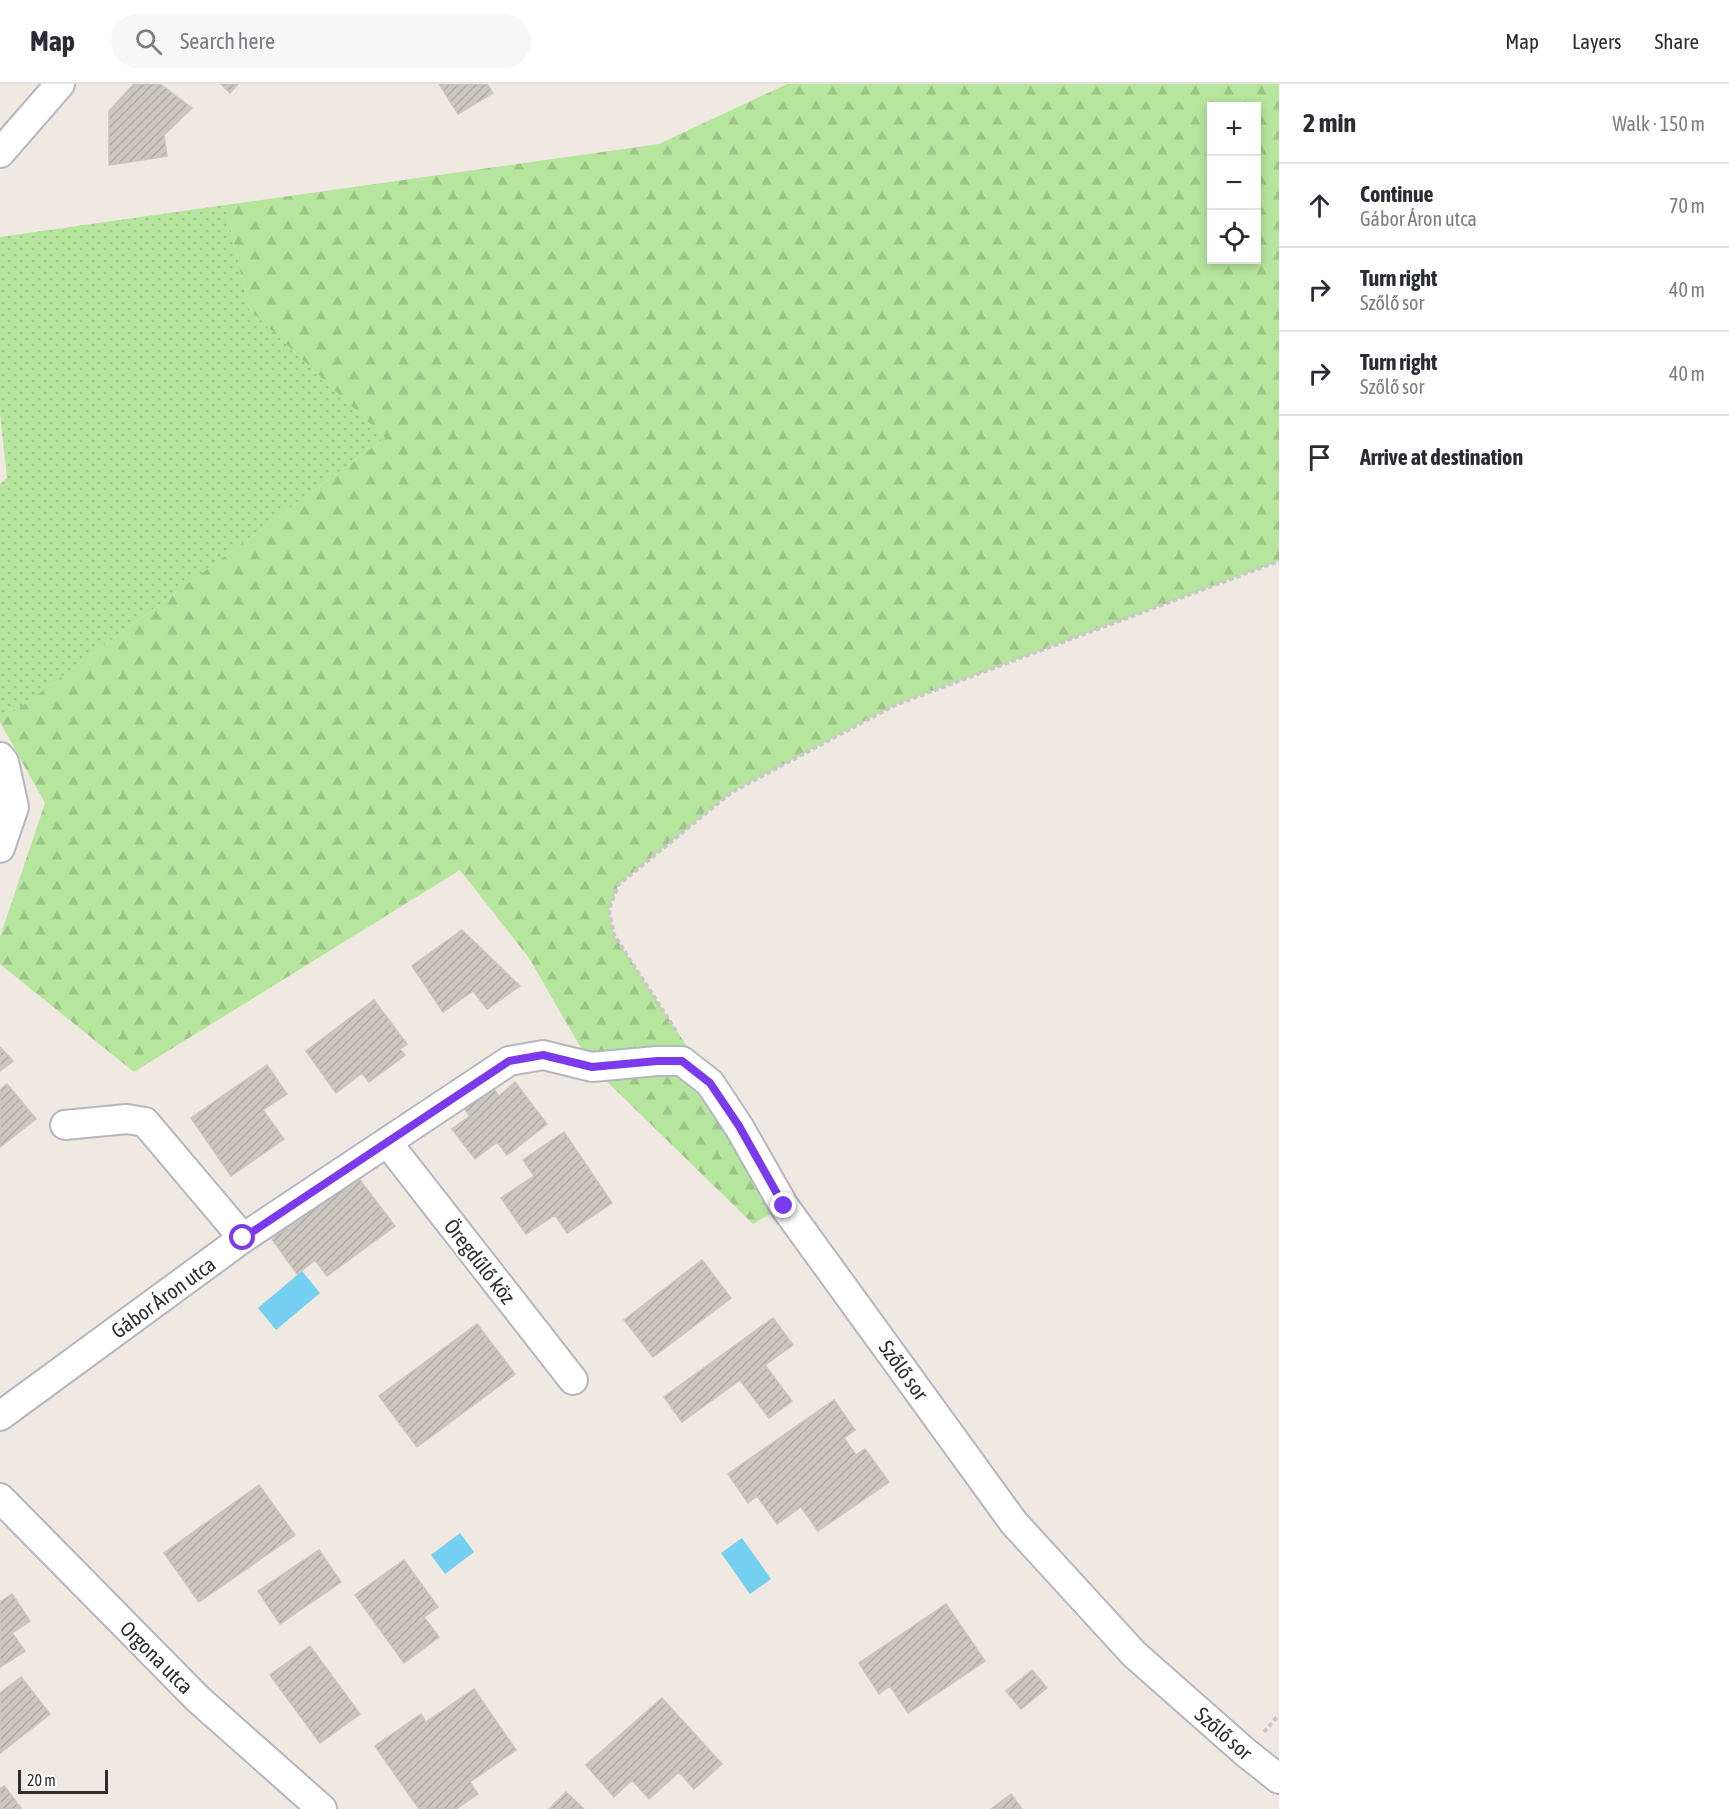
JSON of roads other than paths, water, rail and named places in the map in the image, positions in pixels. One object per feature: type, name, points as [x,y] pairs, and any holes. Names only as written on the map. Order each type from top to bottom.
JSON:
[{"type":"street","points":[[0,153],[60,84]]},
{"type":"street","points":[[0,756],[4,762],[14,807],[0,848]]},
{"type":"street","name":"Szőlő sor","points":[[509,1061],[543,1055],[592,1067],[682,1061],[710,1083],[739,1126],[784,1206],[1014,1522],[1134,1654],[1279,1779]]},
{"type":"street","name":"Gábor Áron utca","points":[[0,1416],[243,1238],[509,1061]]},
{"type":"street","points":[[65,1125],[127,1119],[145,1122],[243,1238]]},
{"type":"street","name":"Öregdűlő köz","points":[[387,1142],[573,1380]]},
{"type":"street","name":"Orgona utca","points":[[0,1498],[198,1699],[322,1809]]},
{"type":"water","points":[[302,1271],[320,1293],[276,1330],[258,1308]]},
{"type":"water","points":[[460,1533],[474,1552],[445,1574],[431,1555]]},
{"type":"water","points":[[742,1538],[771,1579],[750,1594],[721,1553]]}]
